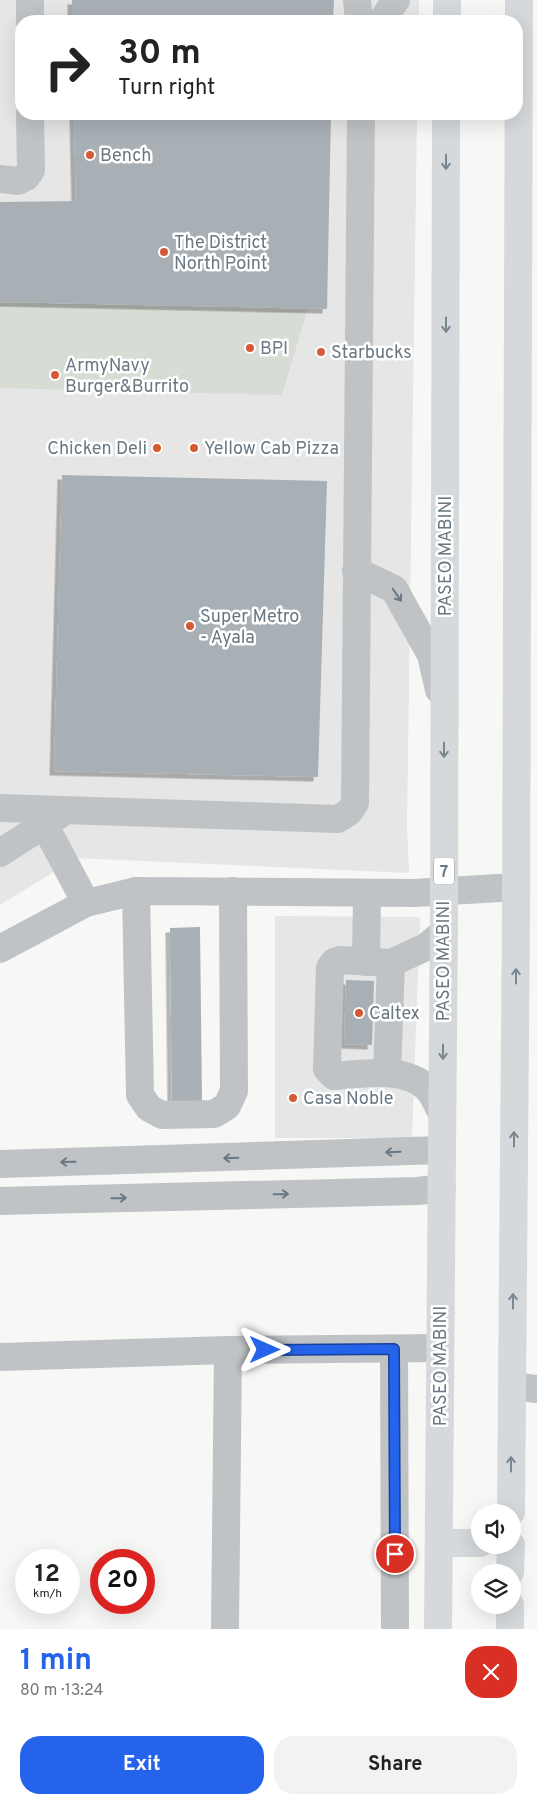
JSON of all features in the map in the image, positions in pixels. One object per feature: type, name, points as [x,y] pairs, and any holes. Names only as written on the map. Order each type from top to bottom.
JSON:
[{"type":"main road","points":[[447,0],[447,15]]},
{"type":"main road","points":[[519,0],[519,15]]},
{"type":"main road","name":"PASEO MABINI","points":[[438,1629],[444,932],[446,120]]},
{"type":"main road","points":[[512,1504],[524,1388],[516,887],[519,120]]},
{"type":"main road","points":[[439,1543],[471,1543]]},
{"type":"main road","points":[[510,1614],[510,1629]]},
{"type":"street","points":[[30,0],[30,15]]},
{"type":"street","points":[[357,0],[358,15]]},
{"type":"street","points":[[386,15],[396,0]]},
{"type":"street","points":[[0,180],[18,181],[26,178],[31,170],[30,120]]},
{"type":"street","points":[[0,808],[68,808],[338,819],[349,812],[355,803],[361,120]]},
{"type":"street","points":[[356,571],[394,590],[431,655],[444,718]]},
{"type":"street","points":[[0,853],[68,808]]},
{"type":"street","points":[[44,824],[86,903]]},
{"type":"street","points":[[0,949],[86,903],[136,891],[367,892],[516,887]]},
{"type":"street","points":[[136,891],[140,1095],[149,1108],[162,1115],[214,1114],[226,1106],[234,1091],[233,891]]},
{"type":"street","points":[[367,892],[379,962],[387,1073]]},
{"type":"street","points":[[442,1114],[427,1087],[406,1076],[387,1073],[334,1076],[327,1069],[330,968],[334,962],[340,960],[379,962],[426,947],[444,932]]},
{"type":"street","points":[[0,1164],[442,1150]]},
{"type":"street","points":[[169,1197],[170,1160]]},
{"type":"street","points":[[0,1201],[418,1191],[442,1188]]},
{"type":"street","points":[[0,1357],[228,1350],[440,1348]]},
{"type":"street","points":[[394,1349],[395,1629]]},
{"type":"street","points":[[225,1629],[228,1350]]},
{"type":"shaded area","points":[[0,0],[419,0],[419,15],[15,15],[15,120],[417,120],[407,826],[409,873],[76,858],[0,905]]},
{"type":"shaded area","points":[[0,302],[308,308],[282,395],[0,388]]},
{"type":"shaded area","name":"Caltex","points":[[275,916],[420,917],[412,1138],[275,1138]]},
{"type":"building","points":[[72,0],[334,0],[333,15],[72,15]]},
{"type":"building","name":"The District North Point","points":[[74,120],[331,120],[327,309],[0,302],[0,202],[76,201]]},
{"type":"building","name":"Super Metro - Ayala","points":[[62,475],[327,481],[318,777],[54,771]]},
{"type":"building","points":[[200,927],[202,1102],[172,1103],[170,928]]},
{"type":"building","name":"Caltex","points":[[346,980],[374,981],[372,1045],[344,1044]]},
{"type":"place","name":"Bench","points":[[90,155]]},
{"type":"place","name":"The District North Point","points":[[164,252]]},
{"type":"place","name":"BPI","points":[[250,348]]},
{"type":"place","name":"Starbucks","points":[[321,352]]},
{"type":"place","name":"ArmyNavy Burger&Burrito","points":[[55,375]]},
{"type":"place","name":"Chicken Deli","points":[[157,448]]},
{"type":"place","name":"Yellow Cab Pizza","points":[[194,448]]},
{"type":"place","name":"Super Metro - Ayala","points":[[190,626]]},
{"type":"place","name":"Caltex","points":[[359,1013]]},
{"type":"place","name":"Casa Noble","points":[[293,1098]]},
{"type":"route","points":[[265,1350],[394,1349],[395,1554]]}]
